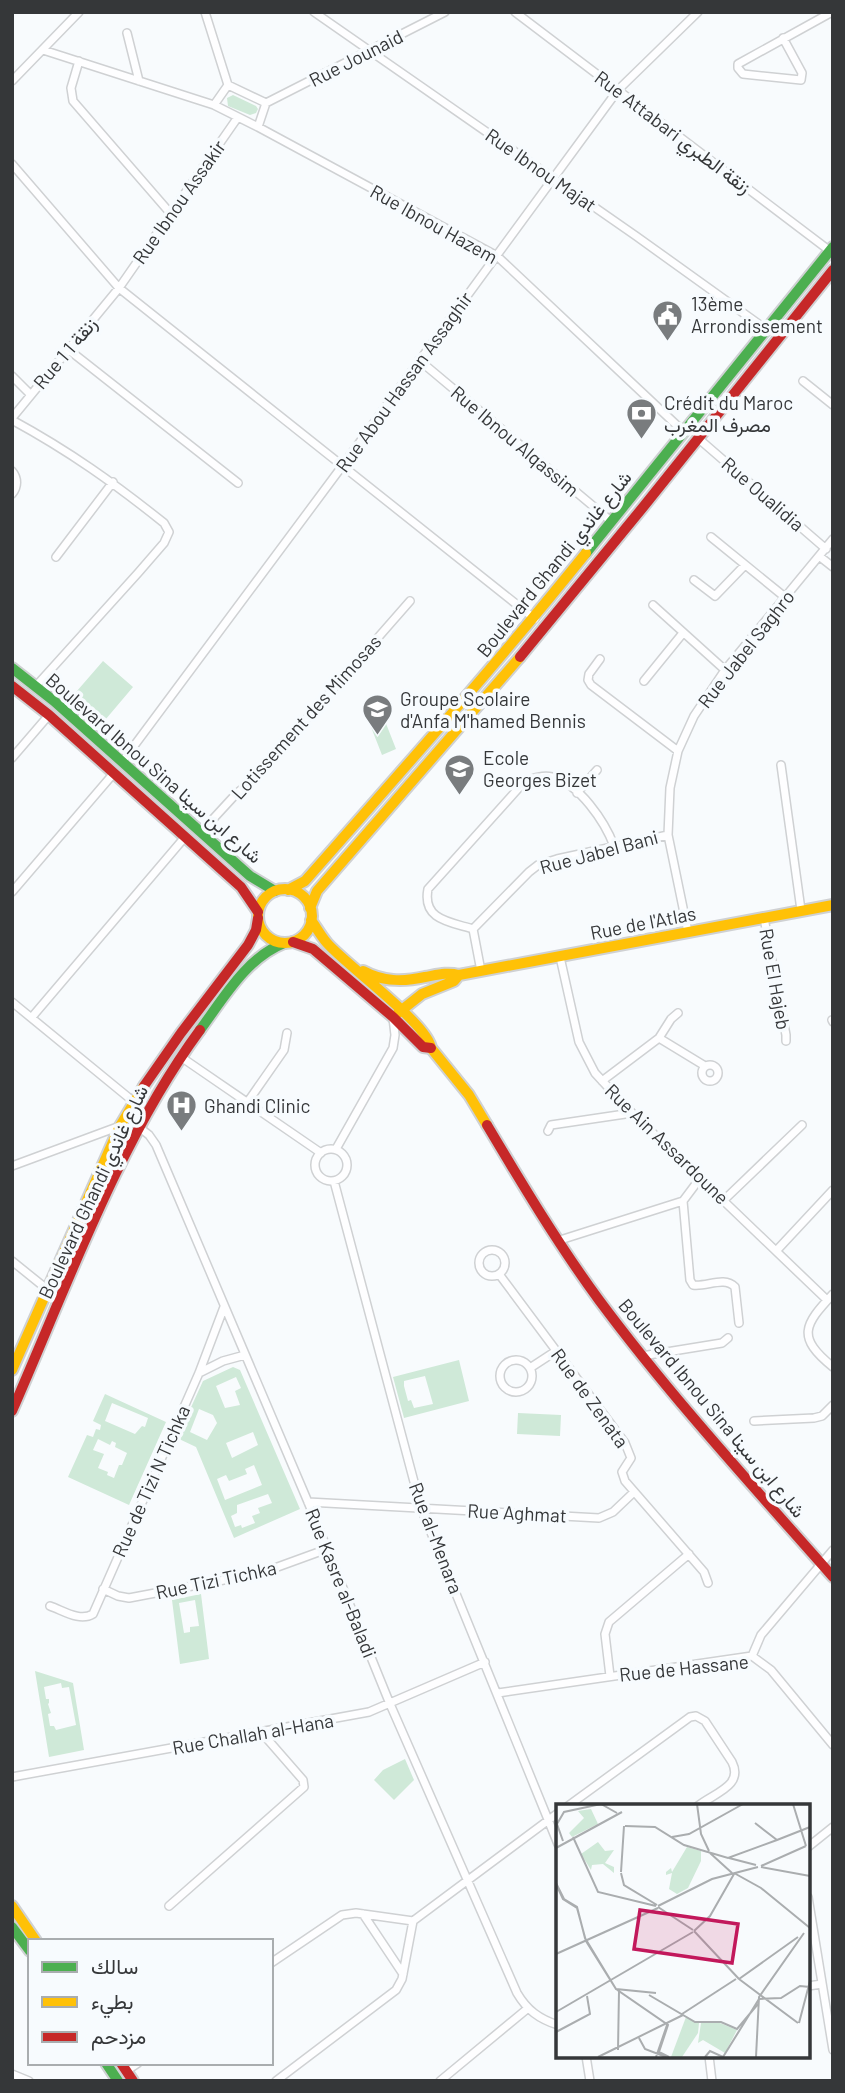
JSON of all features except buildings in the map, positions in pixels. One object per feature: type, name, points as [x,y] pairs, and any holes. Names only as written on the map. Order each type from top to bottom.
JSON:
[{"type":"main road","name":"Boulevard Ghandi شارع غاندي","points":[[288,890],[305,881],[534,618],[831,249]]},
{"type":"main road","name":"Boulevard Ghandi شارع غاندي","points":[[310,908],[317,891],[546,627],[833,270]]},
{"type":"main road","name":"Boulevard Ibnou Sina شارع ابن سينا","points":[[12,668],[36,686],[253,879],[275,891]]},
{"type":"main road","name":"Boulevard Ibnou Sina شارع ابن سينا","points":[[12,686],[49,715],[241,887],[258,915]]},
{"type":"main road","points":[[288,890],[303,896],[310,908],[311,920],[304,934],[288,942],[275,941],[261,928],[258,915],[264,900],[275,891],[288,890]]},
{"type":"main road","name":"Rue de l'Atlas","points":[[348,963],[388,981],[410,981],[452,972],[459,975],[560,957],[833,905]]},
{"type":"main road","name":"Boulevard Ghandi شارع غاندي","points":[[12,1370],[120,1126],[188,1022],[250,941],[256,930],[258,915]]},
{"type":"main road","name":"Boulevard Ibnou Sina شارع ابن سينا","points":[[311,920],[319,934],[397,1014],[423,1047],[431,1048],[474,1103],[558,1241],[599,1300],[676,1398],[833,1577]]},
{"type":"main road","name":"Boulevard Ghandi شارع غاندي","points":[[12,1411],[82,1250],[140,1128],[181,1057],[219,1003],[252,964],[271,948],[288,942]]},
{"type":"main road","name":"Boulevard Ibnou Sina شارع ابن سينا","points":[[288,942],[303,944],[313,949],[397,1014]]},
{"type":"main road","name":"Rue de l'Atlas","points":[[397,1014],[422,994],[454,981],[459,975]]},
{"type":"main road","points":[[12,1906],[35,1939]]},
{"type":"main road","points":[[12,1927],[28,1948]]},
{"type":"main road","points":[[107,2065],[118,2081]]},
{"type":"street","points":[[12,81],[79,12]]},
{"type":"street","points":[[205,12],[228,85],[266,103],[258,127]]},
{"type":"street","name":"Rue Ibnou Majat","points":[[314,12],[767,330]]},
{"type":"street","name":"Rue Jounaid","points":[[266,103],[445,12]]},
{"type":"street","name":"Rue Attabari زنقة الطبري","points":[[515,12],[831,249]]},
{"type":"street","name":"Rue Abou Hassan Assaghir","points":[[121,762],[618,90],[698,12]]},
{"type":"street","points":[[783,38],[802,73],[801,80],[743,74],[740,71],[738,64],[783,38],[832,12]]},
{"type":"street","points":[[127,33],[139,81]]},
{"type":"street","points":[[43,50],[214,105],[228,85]]},
{"type":"street","points":[[79,61],[71,88],[73,101],[171,214]]},
{"type":"street","name":"Rue Ibnou Hazem","points":[[214,105],[497,256],[684,432]]},
{"type":"street","name":"Rue Ibnou Assakir","points":[[119,288],[239,117]]},
{"type":"street","points":[[12,163],[119,288],[546,627]]},
{"type":"street","name":"Rue 1 زنقة 1","points":[[12,419],[119,288]]},
{"type":"street","points":[[69,350],[238,483]]},
{"type":"street","name":"Rue Ibnou Alqassim","points":[[419,360],[612,522]]},
{"type":"street","points":[[12,376],[30,394]]},
{"type":"street","points":[[803,381],[833,405]]},
{"type":"street","points":[[12,419],[58,445],[113,482],[164,523],[169,532],[138,573],[36,686]]},
{"type":"street","name":"Rue Oualidia","points":[[699,439],[826,549]]},
{"type":"street","points":[[12,471],[17,479],[12,494]]},
{"type":"street","points":[[56,556],[113,482]]},
{"type":"street","points":[[711,537],[786,598]]},
{"type":"street","name":"Rue Jabel Saghro","points":[[688,932],[668,835],[669,799],[678,751],[694,716],[725,670],[833,539]]},
{"type":"street","points":[[819,556],[833,566]]},
{"type":"street","points":[[694,580],[715,596],[745,565]]},
{"type":"street","name":"Lotissement des Mimosas","points":[[201,832],[236,794],[255,778],[410,601]]},
{"type":"street","points":[[653,605],[725,670]]},
{"type":"street","points":[[644,681],[683,633]]},
{"type":"street","points":[[600,659],[589,674],[587,685],[678,751]]},
{"type":"street","points":[[12,758],[49,715]]},
{"type":"street","points":[[781,765],[801,910]]},
{"type":"street","points":[[577,793],[597,770]]},
{"type":"street","points":[[12,892],[114,773]]},
{"type":"street","points":[[481,971],[472,929],[432,914],[427,902],[428,889],[525,781],[552,777],[565,783],[597,813],[614,846]]},
{"type":"street","name":"Rue Jabel Bani","points":[[472,929],[538,865],[668,835]]},
{"type":"street","points":[[32,1017],[185,838]]},
{"type":"street","name":"Rue El Hajeb","points":[[764,918],[786,1041]]},
{"type":"street","name":"Rue Ain Assardoune","points":[[560,957],[579,1042],[602,1082],[777,1250],[830,1297]]},
{"type":"street","points":[[769,998],[779,996]]},
{"type":"street","points":[[12,1002],[134,1102]]},
{"type":"street","points":[[602,1082],[659,1038],[678,1013]]},
{"type":"street","points":[[336,1149],[393,1048],[397,1014]]},
{"type":"street","points":[[247,1102],[284,1050],[287,1033]]},
{"type":"street","points":[[659,1038],[705,1066]]},
{"type":"street","points":[[181,1057],[321,1153]]},
{"type":"street","points":[[548,1131],[551,1125],[632,1113]]},
{"type":"street","points":[[724,1199],[802,1125]]},
{"type":"street","points":[[12,1166],[120,1126]]},
{"type":"street","name":"Rue Kasre al-Baladi","points":[[140,1128],[156,1145],[308,1502],[390,1704],[517,1993],[527,2009]]},
{"type":"street","points":[[336,1149],[345,1157],[348,1167],[342,1177],[334,1181],[322,1178],[316,1171],[316,1161],[325,1150],[336,1149]]},
{"type":"street","points":[[558,1241],[683,1201],[701,1177]]},
{"type":"street","name":"Rue al-Menara","points":[[334,1181],[421,1508],[556,1839]]},
{"type":"street","points":[[777,1250],[833,1190]]},
{"type":"street","points":[[683,1201],[690,1280],[693,1285],[699,1286],[727,1281],[732,1283],[735,1287],[739,1324]]},
{"type":"street","points":[[12,1261],[48,1290]]},
{"type":"street","name":"Rue de Zenata","points":[[499,1274],[625,1443],[631,1458],[623,1475],[634,1492]]},
{"type":"street","points":[[830,1297],[808,1326],[812,1348],[833,1367]]},
{"type":"street","name":"Rue de Tizi N Tichka","points":[[50,1606],[81,1617],[90,1616],[199,1373],[224,1306]]},
{"type":"street","points":[[642,1356],[722,1343],[728,1338]]},
{"type":"street","points":[[530,1368],[556,1351]]},
{"type":"street","points":[[199,1373],[223,1360],[245,1355]]},
{"type":"street","points":[[519,1361],[530,1368],[531,1380],[524,1390],[512,1392],[502,1384],[501,1373],[508,1363],[519,1361]]},
{"type":"street","points":[[754,1421],[814,1418],[822,1416],[833,1405]]},
{"type":"street","points":[[634,1492],[704,1572],[708,1583]]},
{"type":"street","name":"Rue Aghmat","points":[[308,1502],[603,1517],[613,1512],[634,1492]]},
{"type":"street","name":"Rue Tizi Tichka","points":[[103,1589],[129,1598],[261,1573],[327,1549]]},
{"type":"street","points":[[752,1656],[761,1635],[833,1550]]},
{"type":"street","points":[[610,1676],[605,1634],[610,1622],[689,1554]]},
{"type":"street","name":"Rue de Hassane","points":[[498,1693],[752,1656],[772,1670],[833,1745]]},
{"type":"street","name":"Rue Challah al-Hana","points":[[12,1777],[369,1712],[485,1662]]},
{"type":"street","points":[[571,1804],[683,1722],[696,1716],[705,1721],[736,1769],[736,1777],[732,1783],[701,1804]]},
{"type":"street","points":[[169,1906],[304,1787],[303,1780],[262,1733]]},
{"type":"street","points":[[276,2081],[390,1996],[400,1984],[413,1921],[556,1814]]},
{"type":"street","points":[[810,1845],[833,1827]]},
{"type":"street","points":[[810,1910],[833,2050]]},
{"type":"street","points":[[273,1964],[334,1918],[347,1913],[413,1921]]},
{"type":"street","points":[[363,1914],[403,1974]]},
{"type":"street","points":[[810,1986],[822,1984]]},
{"type":"street","points":[[440,2081],[527,2009],[556,2024]]},
{"type":"street","points":[[586,2058],[590,2081]]},
{"type":"street","points":[[709,2058],[712,2081]]},
{"type":"street","points":[[12,2074],[29,2081]]},
{"type":"green space","points":[[233,95],[256,106],[256,113],[250,115],[228,106],[227,98]]},
{"type":"green space","points":[[103,661],[133,687],[100,726],[70,699]]},
{"type":"green space","points":[[385,721],[396,749],[382,755],[371,727]]},
{"type":"green space","points":[[459,1360],[469,1401],[404,1418],[393,1377]],"holes":[[[425,1376],[433,1404],[414,1408],[411,1400],[408,1401],[404,1381]]]},
{"type":"green space","points":[[233,1367],[240,1370],[300,1509],[234,1538],[196,1447],[177,1438],[203,1381]],"holes":[[[236,1377],[241,1388],[235,1391],[240,1405],[225,1408],[216,1386]],[[199,1409],[213,1415],[217,1423],[207,1440],[190,1432]],[[253,1432],[258,1445],[232,1458],[226,1443]],[[254,1465],[262,1485],[225,1500],[217,1479],[226,1475],[229,1481],[247,1474],[245,1469]],[[268,1494],[272,1503],[258,1508],[260,1513],[252,1516],[255,1523],[242,1528],[241,1525],[235,1527],[231,1516],[237,1513],[237,1505]]]},
{"type":"green space","points":[[105,1394],[166,1422],[129,1505],[68,1477],[87,1435],[93,1437],[96,1429],[100,1430],[101,1425],[93,1421]],"holes":[[[112,1403],[148,1418],[145,1427],[142,1426],[135,1434],[105,1421]],[[98,1439],[110,1445],[112,1441],[116,1443],[115,1447],[127,1453],[114,1478],[98,1468],[104,1454],[93,1450]]]},
{"type":"green space","points":[[518,1413],[561,1415],[560,1436],[517,1434]]},
{"type":"green space","points":[[201,1594],[209,1659],[180,1664],[172,1600]],"holes":[[[195,1600],[199,1626],[190,1627],[190,1632],[184,1633],[179,1603]]]},
{"type":"green space","points":[[35,1671],[73,1683],[84,1750],[49,1757]],"holes":[[[61,1683],[62,1688],[69,1687],[76,1725],[56,1730],[54,1726],[50,1726],[49,1699],[46,1699],[44,1687]]]},
{"type":"green space","points":[[405,1759],[414,1780],[394,1800],[374,1780],[383,1770]]},
{"type":"traffic: fast","points":[[586,553],[833,247]]},
{"type":"traffic: fast","points":[[12,668],[54,701],[250,876],[275,891]]},
{"type":"traffic: fast","points":[[200,1030],[247,969],[270,950],[284,943]]},
{"type":"traffic: fast","points":[[12,1927],[28,1948]]},
{"type":"traffic: fast","points":[[107,2065],[118,2081]]},
{"type":"traffic: slow","points":[[288,890],[305,881],[483,678],[586,553]]},
{"type":"traffic: slow","points":[[310,908],[317,891],[520,657]]},
{"type":"traffic: slow","points":[[285,889],[304,897],[312,916],[304,935],[285,943],[266,935],[258,916],[266,897],[285,889]]},
{"type":"traffic: slow","points":[[363,971],[393,980],[459,975],[833,905]]},
{"type":"traffic: slow","points":[[311,920],[337,953],[416,1025],[469,1095],[487,1125]]},
{"type":"traffic: slow","points":[[398,1013],[422,994],[454,981],[459,975]]},
{"type":"traffic: slow","points":[[12,1370],[120,1126],[144,1086]]},
{"type":"traffic: slow","points":[[12,1906],[35,1939]]},
{"type":"traffic: jam","points":[[520,657],[833,270]]},
{"type":"traffic: jam","points":[[12,686],[49,715],[241,887],[258,912]]},
{"type":"traffic: jam","points":[[144,1086],[248,945],[256,930],[258,918]]},
{"type":"traffic: jam","points":[[293,942],[313,949],[393,1017],[423,1047],[431,1048]]},
{"type":"traffic: jam","points":[[12,1411],[119,1166],[144,1118],[200,1030]]},
{"type":"traffic: jam","points":[[487,1125],[569,1257],[626,1336],[713,1441],[833,1577]]},
{"type":"traffic: jam","points":[[122,2065],[133,2081]]},
{"type":"place","name":"13ème Arrondissement","points":[[668,342]]},
{"type":"place","name":"Crédit du Maroc مصرف المغرب","points":[[641,441]]},
{"type":"place","name":"Groupe Scolaire d'Anfa M'hamed Bennis","points":[[377,737]]},
{"type":"place","name":"Ecole Georges Bizet","points":[[460,796]]},
{"type":"place","name":"Ghandi Clinic","points":[[181,1133]]}]
